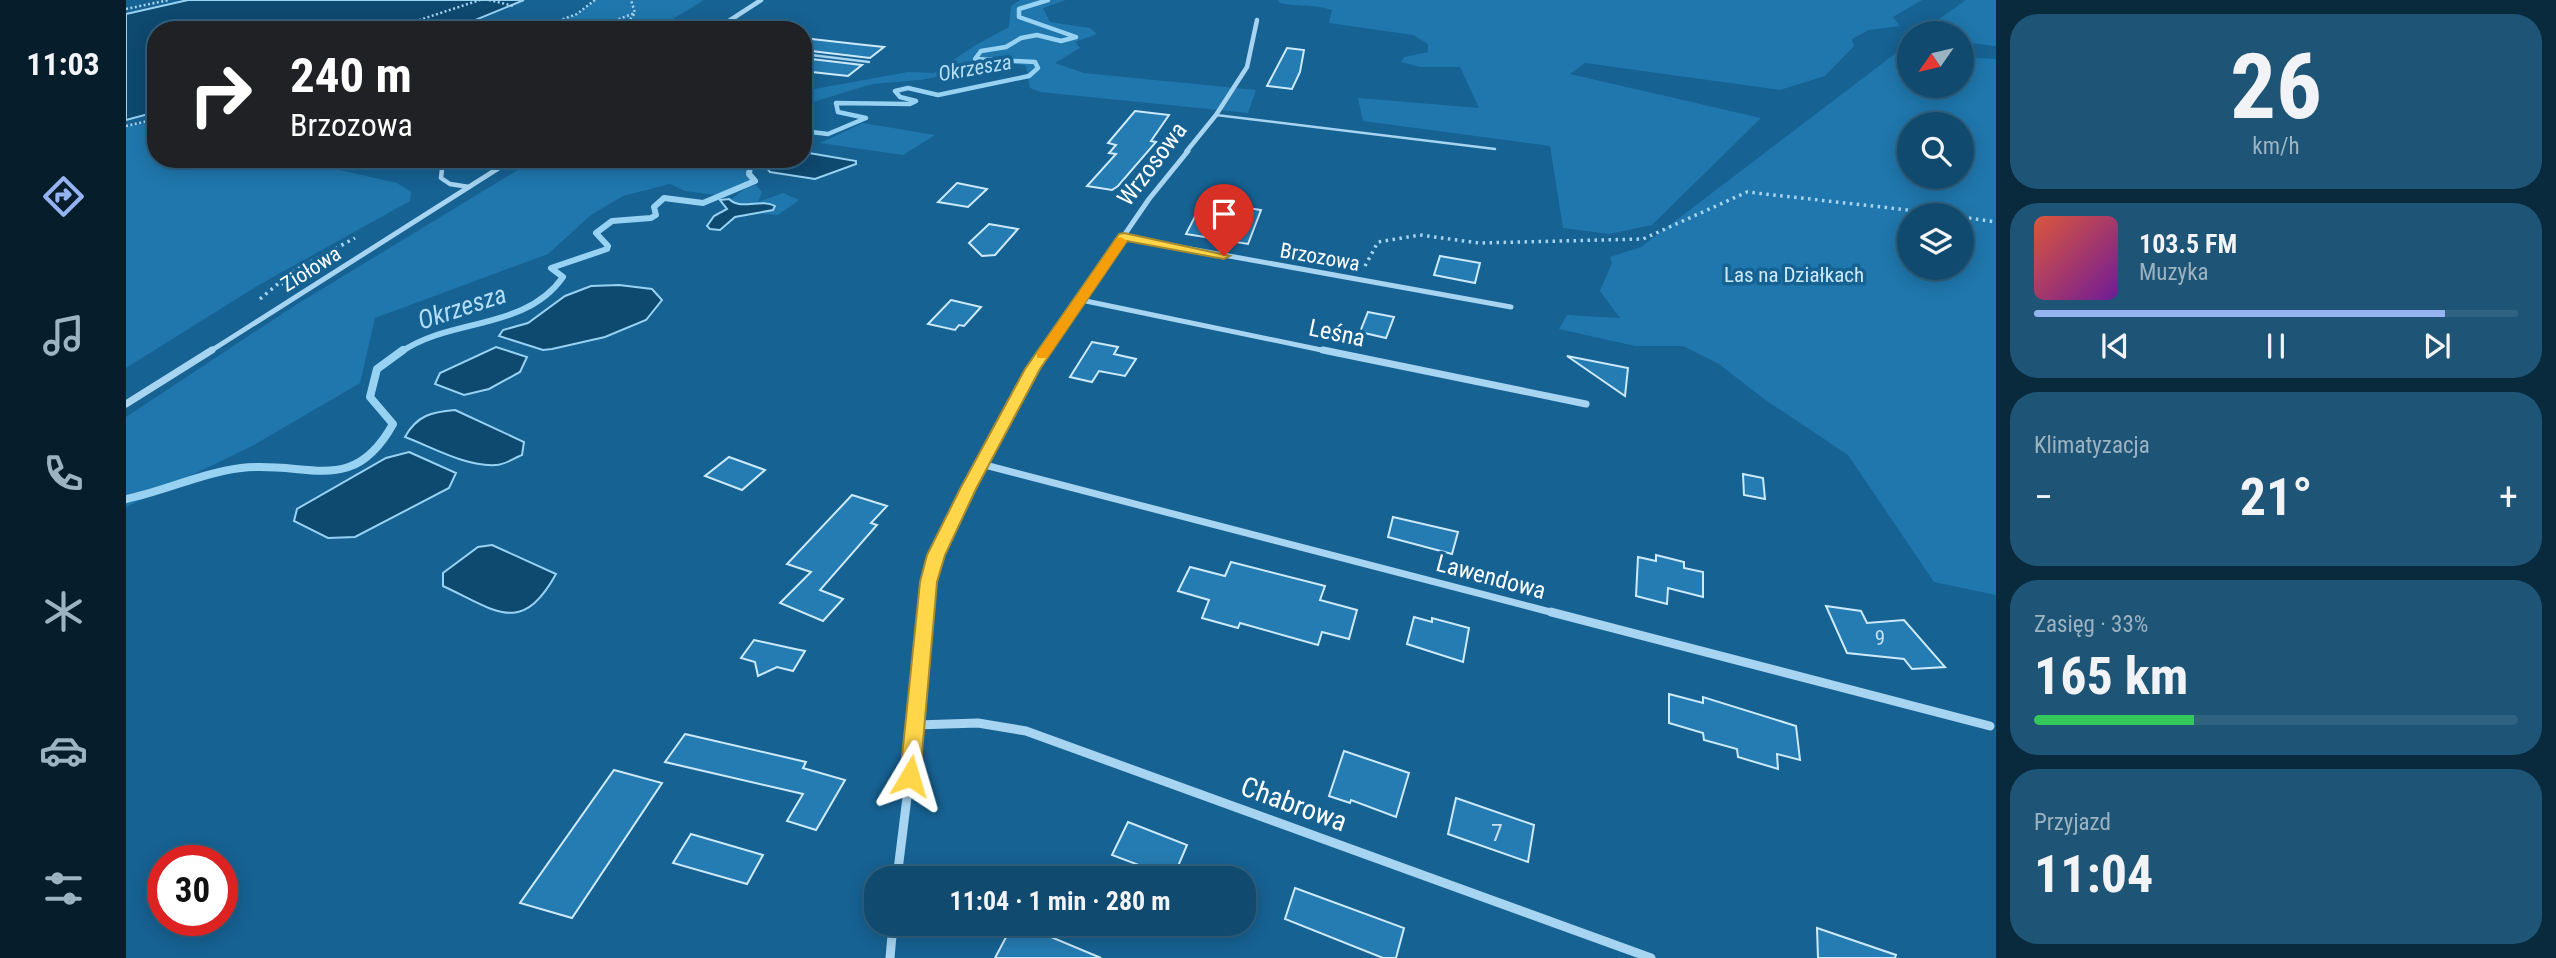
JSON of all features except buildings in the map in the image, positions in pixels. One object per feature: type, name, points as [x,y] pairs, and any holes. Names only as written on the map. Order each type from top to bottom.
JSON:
[{"type":"street","points":[[729,21],[761,0]]},
{"type":"street","name":"Wrzosowa","points":[[898,866],[916,725],[928,582],[936,555],[1032,369],[1149,199],[1216,115],[1247,66],[1257,20]]},
{"type":"street","name":"Ziołowa","points":[[126,404],[499,168]]},
{"type":"street","name":"Brzozowa","points":[[1124,237],[1511,307]]},
{"type":"street","name":"Leśna","points":[[1081,300],[1586,404]]},
{"type":"street","name":"Lawendowa","points":[[981,464],[1990,726]]},
{"type":"street","name":"Chabrowa","points":[[916,725],[978,723],[1026,731],[1651,958]]},
{"type":"street","points":[[890,958],[892,936]]},
{"type":"lane","points":[[812,55],[869,62]]},
{"type":"lane","points":[[1216,115],[1495,149]]},
{"type":"lane","points":[[443,168],[441,177],[450,184],[470,187]]},
{"type":"path","points":[[126,9],[169,0]]},
{"type":"path","points":[[416,21],[480,0]]},
{"type":"path","points":[[489,0],[514,6]]},
{"type":"path","points":[[558,21],[577,14],[596,0]]},
{"type":"path","points":[[631,0],[635,13],[631,21]]},
{"type":"path","points":[[613,21],[635,13]]},
{"type":"path","points":[[126,126],[147,121]]},
{"type":"path","points":[[1349,279],[1365,266],[1378,242],[1420,235],[1479,243],[1643,239],[1747,192],[1897,209]]},
{"type":"path","points":[[1974,219],[1996,222]]},
{"type":"green space","points":[[595,0],[704,0],[670,21],[558,21],[577,14]]},
{"type":"green space","points":[[1020,0],[1066,0],[1043,8],[1050,22],[1090,28],[1097,34],[1075,42],[1080,48],[1055,63],[1084,73],[1256,90],[1248,113],[1040,92],[1030,88],[1026,66],[1014,63],[920,80],[872,84],[812,102],[812,89],[908,72],[934,73],[974,46],[1009,27],[1011,6]]},
{"type":"green space","points":[[1278,0],[1922,0],[1893,17],[1897,26],[1869,30],[1852,39],[1854,46],[1825,76],[1780,90],[1585,63],[1570,74],[1761,118],[1652,225],[1609,234],[1563,228],[1550,146],[1363,121],[1358,98],[1479,108],[1460,67],[1420,67],[1401,62],[1404,57],[1428,52],[1428,44],[1413,35],[1329,23],[1332,10],[1280,3]]},
{"type":"green space","points":[[1966,0],[1996,0],[1996,46],[1974,43],[1974,21],[1936,21]]},
{"type":"green space","name":"Las na Działkach","points":[[1896,53],[1897,98],[1974,98],[1974,58],[1996,59],[1996,595],[1934,582],[1848,455],[1764,399],[1719,364],[1683,346],[1635,346],[1559,329],[1567,315],[1620,318],[1600,291],[1612,263],[1610,257],[1641,247]]},
{"type":"green space","points":[[147,122],[147,168],[331,168],[397,183],[411,192],[410,201],[257,286],[126,368],[126,127]]},
{"type":"green space","points":[[863,123],[935,135],[903,155],[820,143]]},
{"type":"green space","points":[[521,168],[745,168],[751,180],[716,195],[685,191],[670,184],[623,196],[591,215],[548,254],[375,318],[360,383],[254,445],[126,507],[126,417],[294,306]]},
{"type":"green space","points":[[756,185],[762,192],[758,202],[783,193],[799,200],[778,215],[758,213],[773,210],[773,204],[742,205],[729,201],[746,188]]},
{"type":"shaded area","points":[[188,0],[524,0],[473,21],[147,21],[147,114],[126,120],[126,14]]},
{"type":"shaded area","points":[[812,154],[856,161],[856,164],[815,179],[770,172],[767,168],[812,168]]},
{"type":"shaded area","points":[[729,199],[739,204],[764,203],[775,206],[773,210],[735,217],[720,230],[710,229],[707,226],[714,216],[727,209],[720,200]]},
{"type":"shaded area","points":[[619,285],[652,289],[662,300],[646,320],[605,337],[552,349],[543,350],[499,336],[503,330],[528,323],[565,296],[591,286]]},
{"type":"shaded area","points":[[496,347],[527,357],[520,372],[489,389],[464,395],[435,384],[440,373]]},
{"type":"shaded area","points":[[455,410],[524,442],[522,455],[503,464],[485,465],[449,456],[405,437],[420,419]]},
{"type":"shaded area","points":[[409,452],[456,473],[449,488],[355,537],[328,538],[294,521],[297,509],[386,458]]},
{"type":"shaded area","points":[[492,545],[556,574],[531,606],[519,612],[506,613],[443,586],[443,573],[478,547]]},
{"type":"waterway","name":"Okrzesza","points":[[812,132],[828,134],[866,118],[838,112],[836,103],[910,104],[916,101],[900,97],[895,91],[908,88],[938,95],[1029,76],[1038,68],[1035,62],[975,59],[981,51],[1006,47],[1021,38],[1037,35],[1061,41],[1076,37],[1019,17],[1019,9],[1048,0]]},
{"type":"waterway","name":"Okrzesza","points":[[401,352],[442,333],[529,307],[547,294],[563,277],[551,268],[607,249],[608,246],[596,233],[612,221],[651,218],[656,215],[654,207],[664,198],[703,203],[755,181],[749,174],[750,168]]},
{"type":"waterway","name":"Okrzesza","points":[[126,499],[241,468],[326,471],[361,461],[377,447],[393,424],[370,397],[377,369],[403,350]]},
{"type":"slow traffic","points":[[1042,356],[1121,241]]},
{"type":"route","points":[[910,776],[928,582],[936,555],[1032,369],[1124,237],[1224,256]]}]
